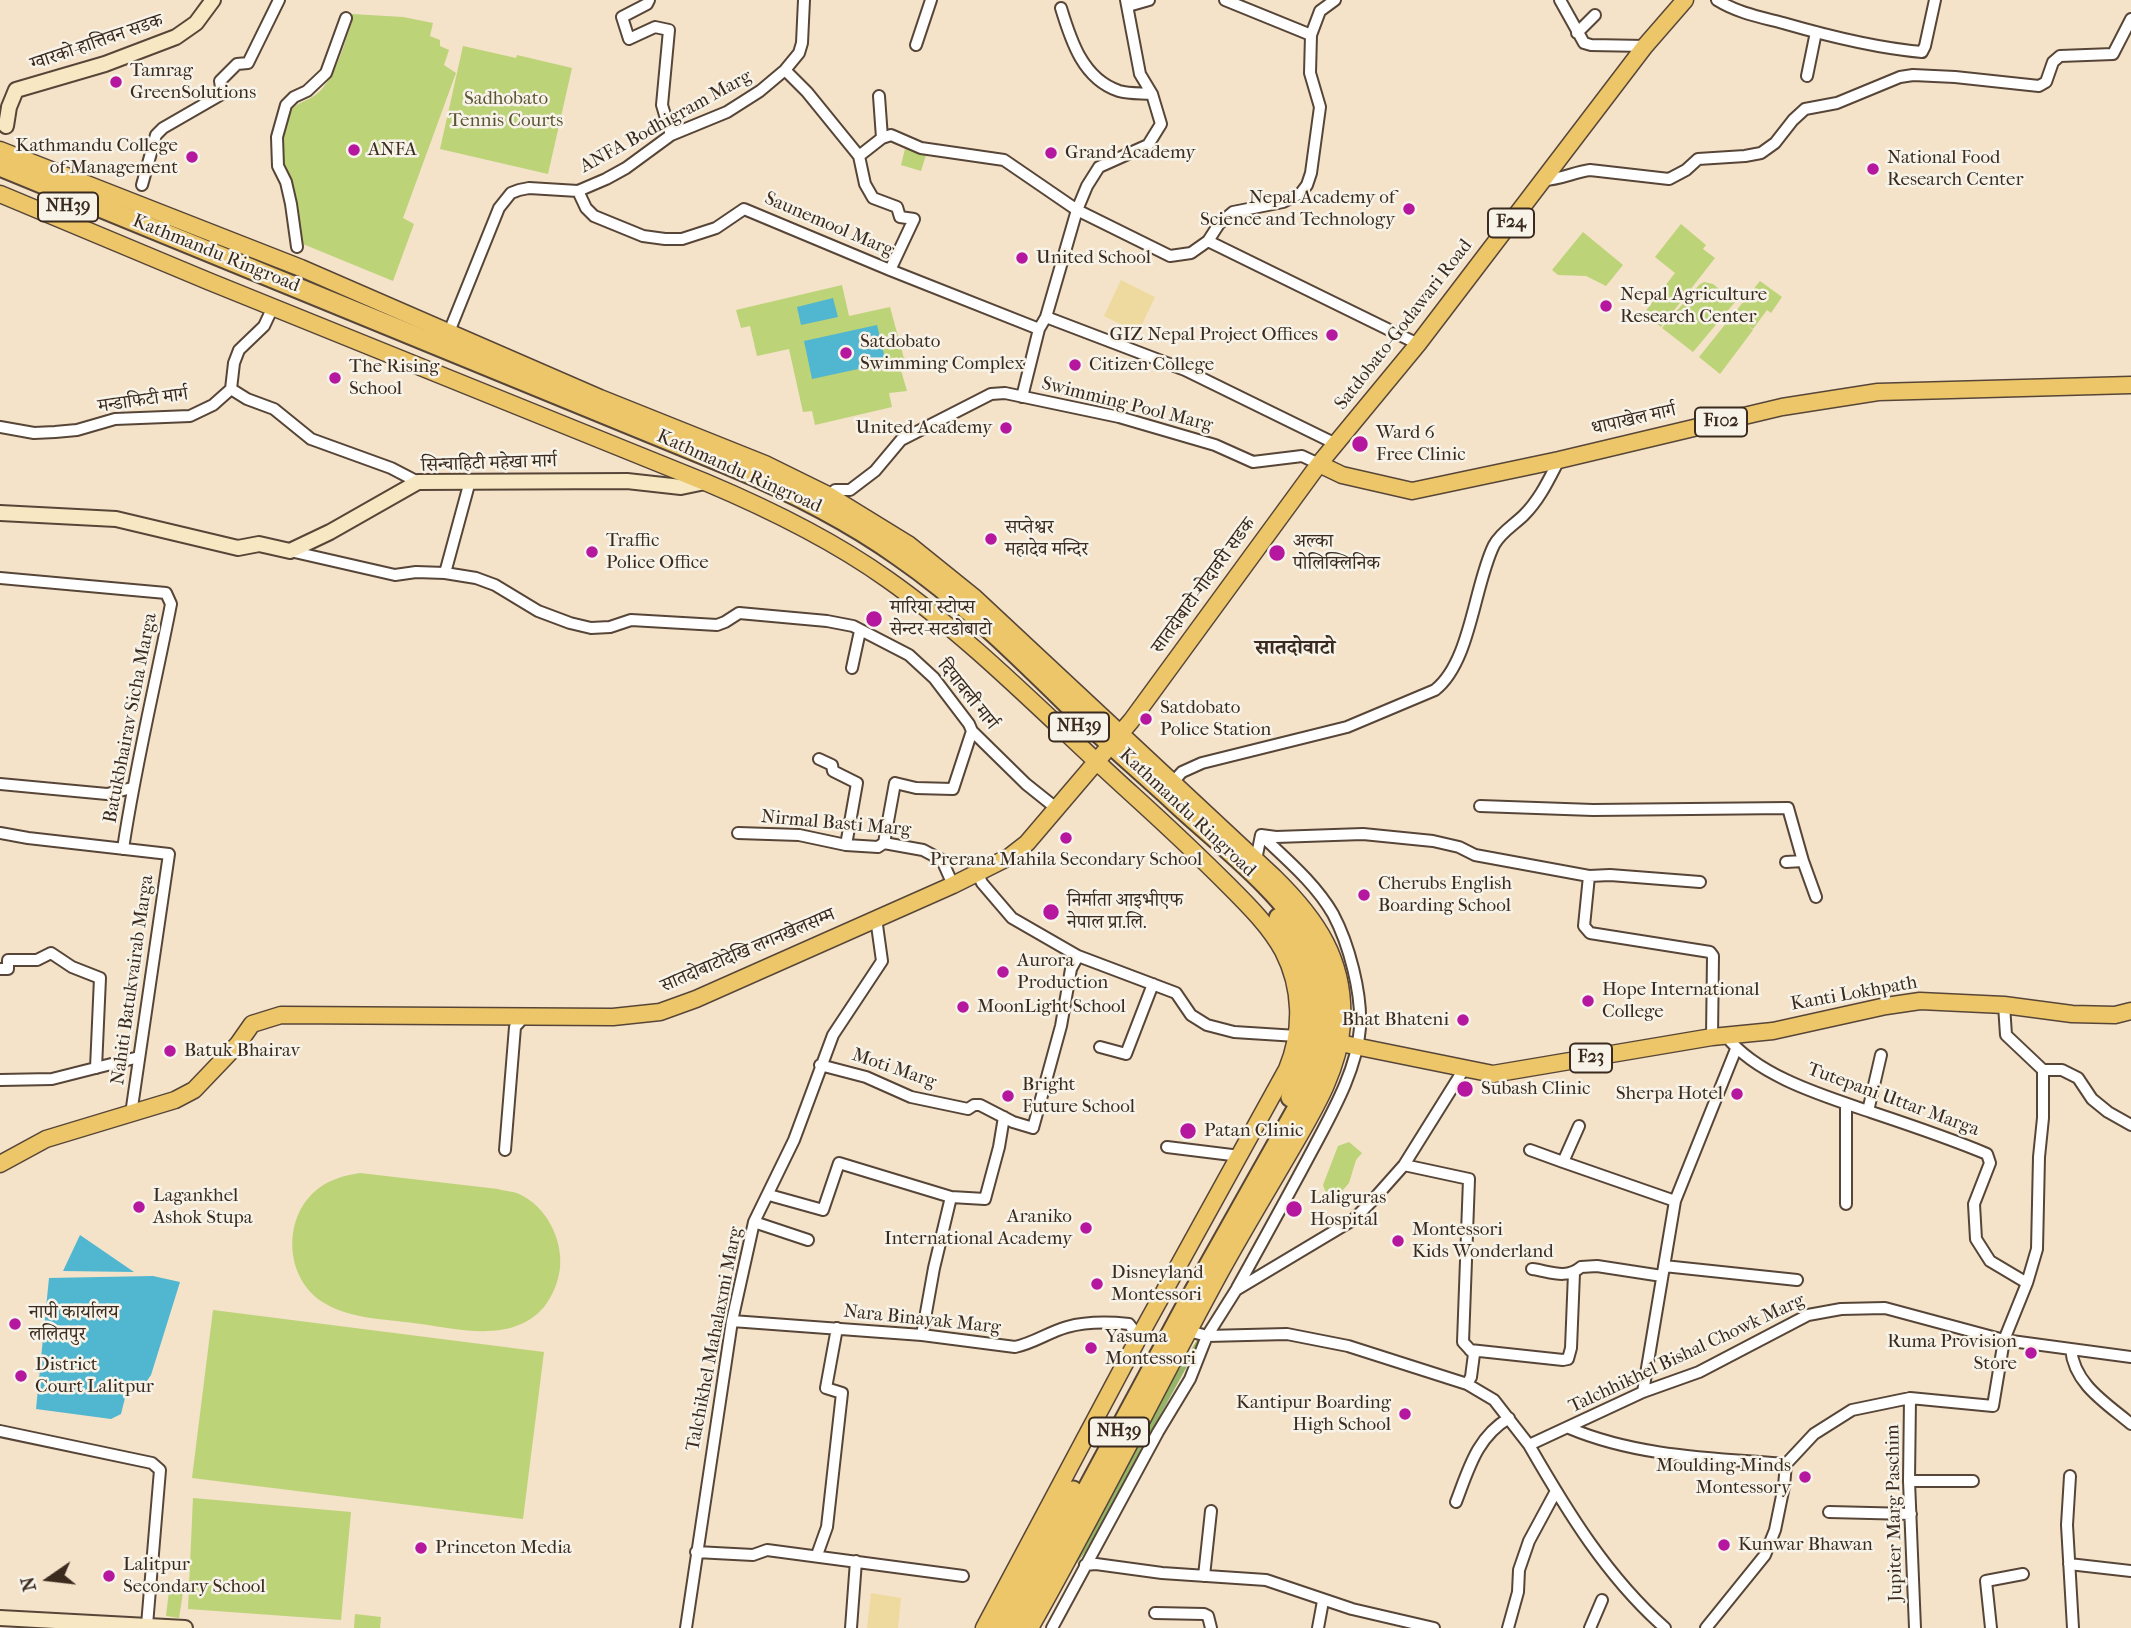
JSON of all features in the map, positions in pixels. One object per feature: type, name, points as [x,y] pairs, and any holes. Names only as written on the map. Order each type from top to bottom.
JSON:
[{"type":"highway","name":"Kathmandu Ringroad","points":[[0,166],[140,230],[719,473],[817,518],[864,546],[935,597],[1109,748],[1284,925],[1300,952],[1311,987],[1314,1014],[1326,1041],[1314,1079],[1184,1310],[1013,1628]]},
{"type":"highway","name":"Kathmandu Ringroad","points":[[0,179],[140,230]]},
{"type":"highway","name":"Kathmandu Ringroad","points":[[999,1628],[1167,1317],[1293,1094],[1306,1063],[1326,1041]]},
{"type":"main road","name":"Satdobato-Godawari Road","points":[[1336,444],[1418,344],[1645,46],[1685,0]]},
{"type":"main road","points":[[0,150],[302,268],[600,398],[774,468],[830,496],[891,533],[932,562],[975,598],[1109,748]]},
{"type":"main road","points":[[0,194],[705,482],[786,518],[888,579],[963,640],[1109,748],[1173,782],[1256,860],[1306,910],[1321,930],[1331,951],[1342,1004],[1326,1041],[1283,1078],[1139,1337],[984,1628]]},
{"type":"main road","name":"धापाखेल मार्ग","points":[[1319,464],[1342,475],[1412,491],[1559,460],[1782,407],[1878,392],[2131,385]]},
{"type":"main road","name":"सातदोबाटो-गोदावरी सडक","points":[[1056,808],[1109,748],[1336,444]]},
{"type":"main road","name":"सातदोबाटोदेखि लगनखेलसम्म","points":[[131,1114],[175,1100],[194,1090],[238,1044],[252,1024],[281,1015],[524,1017],[631,1016],[660,1012],[953,885],[1009,857],[1027,844],[1056,808]]},
{"type":"main road","name":"Kanti Lokhpath","points":[[1326,1041],[1493,1074],[1725,1040],[1920,1001],[2004,1005],[2072,1014],[2115,1015],[2131,1011]]},
{"type":"main road","points":[[1030,1628],[1189,1331],[1314,1109],[1332,1070],[1326,1041]]},
{"type":"main road","points":[[0,1164],[46,1139],[131,1114]]},
{"type":"street","name":"ग्वारको-हात्तिवन सडक","points":[[6,126],[9,107],[16,90],[105,64],[176,37],[196,23],[213,0]]},
{"type":"street","points":[[142,185],[156,135],[163,128],[222,94],[220,81],[237,64],[248,63],[279,0]]},
{"type":"street","points":[[649,0],[647,4],[622,17],[629,39],[655,27],[669,30],[662,105],[671,135]]},
{"type":"street","name":"ANFA Bodhigram Marg","points":[[449,332],[499,208],[511,193],[529,188],[578,191],[625,168],[671,135],[727,112],[760,91],[785,70],[799,53],[804,0]]},
{"type":"street","points":[[916,45],[931,0]]},
{"type":"street","points":[[1022,397],[1039,329],[1046,317],[1077,210],[1087,186],[1099,167],[1148,145],[1161,124],[1152,94],[1140,74],[1127,3],[1149,0]]},
{"type":"street","points":[[1225,0],[1311,35]]},
{"type":"street","points":[[859,156],[882,138],[891,135],[921,148],[1004,160],[1077,210],[1170,256],[1191,253],[1208,240],[1219,224],[1233,212],[1283,202],[1301,193],[1307,185],[1320,107],[1310,73],[1311,35],[1320,12],[1335,0]]},
{"type":"street","points":[[1560,0],[1584,43],[1645,46]]},
{"type":"street","points":[[1717,0],[1737,12],[1816,32],[1922,52],[1926,46],[1934,0]]},
{"type":"street","points":[[1061,8],[1070,38],[1086,68],[1119,91],[1152,94]]},
{"type":"street","points":[[1577,33],[1595,15]]},
{"type":"street","points":[[297,247],[286,182],[278,166],[277,137],[286,105],[294,97],[307,92],[326,73],[346,18]]},
{"type":"street","points":[[1543,180],[1555,180],[1590,170],[1669,178],[1686,170],[1698,159],[1753,155],[1775,143],[1805,109],[1837,103],[1900,77],[1955,77],[2039,86],[2046,82],[2053,61],[2060,56],[2113,54],[2131,19]]},
{"type":"street","points":[[1807,76],[1816,32]]},
{"type":"street","points":[[785,70],[807,92],[859,156],[865,184],[873,198],[897,207],[900,217],[915,219],[890,270]]},
{"type":"street","points":[[879,96],[882,138]]},
{"type":"street","name":"Saunemool Marg","points":[[578,191],[586,208],[594,216],[643,236],[665,239],[691,236],[716,228],[744,208],[1039,329]]},
{"type":"street","points":[[1208,240],[1418,344]]},
{"type":"street","points":[[273,307],[264,326],[239,350],[234,362],[231,389],[247,399],[274,409],[311,439],[391,468],[418,482]]},
{"type":"street","points":[[1046,317],[1185,370],[1336,444]]},
{"type":"street","name":"मन्डाफिटी मार्ग","points":[[0,427],[34,433],[55,432],[77,430],[115,419],[190,416],[213,405],[231,389]]},
{"type":"street","name":"Swimming Pool Marg","points":[[830,496],[835,490],[850,490],[867,479],[901,440],[991,394],[1005,393],[1119,418],[1215,445],[1253,462],[1303,456],[1319,464]]},
{"type":"street","points":[[1173,782],[1182,772],[1202,763],[1347,727],[1435,690],[1444,683],[1470,625],[1494,545],[1538,499],[1559,460]]},
{"type":"street","points":[[0,513],[116,519],[238,548],[259,544],[395,575],[416,572],[445,573],[470,481]]},
{"type":"street","name":"सिन्चाहिटी महेखा मार्ग","points":[[290,551],[330,532],[418,482],[627,481],[681,487],[705,482]]},
{"type":"street","name":"दिपावली मार्ग","points":[[445,573],[476,578],[495,585],[538,611],[592,628],[610,627],[631,620],[716,625],[739,613],[853,626],[909,655],[934,678],[972,731],[1026,784],[1056,808]]},
{"type":"street","name":"Batukbhairav Sicha Marga","points":[[0,579],[166,593],[170,604],[151,707],[132,788],[124,849]]},
{"type":"street","points":[[852,668],[860,631]]},
{"type":"street","points":[[884,843],[895,783],[916,788],[953,789],[972,731]]},
{"type":"street","points":[[819,760],[832,765],[834,771],[857,783],[845,845]]},
{"type":"street","points":[[0,783],[107,794],[132,788]]},
{"type":"street","points":[[1480,806],[1593,810],[1788,808],[1816,897]]},
{"type":"street","name":"Nahiti Batukvairab Marga","points":[[0,833],[169,854],[131,1114]]},
{"type":"street","name":"Nirmal Basti Marg","points":[[738,833],[799,835],[845,845],[878,847],[884,843],[923,850],[942,860],[953,885]]},
{"type":"street","points":[[1261,835],[1276,837],[1363,834],[1433,841],[1459,847],[1475,855],[1589,876],[1610,875],[1700,882]]},
{"type":"street","points":[[977,872],[982,883],[1012,918],[1078,956],[1176,993],[1191,1015],[1207,1025],[1234,1032],[1326,1041],[1360,1027],[1353,974],[1344,938],[1332,914],[1307,879],[1261,835]]},
{"type":"street","points":[[1256,860],[1261,835]]},
{"type":"street","points":[[1786,862],[1803,861]]},
{"type":"street","points":[[1589,876],[1584,926],[1590,933],[1710,952],[1713,956],[1725,1040],[1675,1201],[1643,1392]]},
{"type":"street","name":"Talchikhel Mahalaxmi Marg","points":[[686,1628],[732,1321],[754,1223],[794,1140],[833,1035],[883,961],[876,918]]},
{"type":"street","points":[[0,969],[8,969],[8,960],[37,960],[51,953],[72,967],[100,978],[96,1068]]},
{"type":"street","name":"Moti Marg","points":[[820,1065],[866,1077],[911,1097],[968,1109],[980,1105],[1013,1122],[1033,1128],[1061,1026],[1071,969],[1078,956]]},
{"type":"street","points":[[1100,1047],[1126,1054],[1153,984]]},
{"type":"street","points":[[2004,1005],[2006,1035],[2043,1070],[2062,1070],[2078,1078],[2092,1099],[2131,1125]]},
{"type":"street","points":[[505,1150],[515,1027],[524,1017]]},
{"type":"street","name":"Tutepani Uttar Marga","points":[[1725,1040],[1773,1073],[1846,1104],[1961,1143],[1990,1157],[1974,1204],[1976,1238],[1990,1261],[2027,1283]]},
{"type":"street","points":[[1052,1628],[1158,1432],[1190,1379],[1207,1336],[1236,1290],[1328,1121],[1350,1070],[1326,1041]]},
{"type":"street","points":[[1868,1111],[1881,1055]]},
{"type":"street","points":[[0,1080],[52,1079],[139,1057]]},
{"type":"street","points":[[1236,1290],[1353,1220],[1373,1201],[1404,1165],[1464,1069]]},
{"type":"street","points":[[1706,1628],[1765,1556],[1775,1530],[1786,1464],[1814,1434],[1852,1410],[1910,1398],[1991,1407],[1995,1405],[2004,1340],[2027,1283],[2037,1248],[2043,1070]]},
{"type":"street","points":[[1846,1104],[1846,1204]]},
{"type":"street","points":[[769,1195],[823,1210],[839,1163],[951,1197],[985,1199],[1004,1117]]},
{"type":"street","points":[[1563,1162],[1579,1126]]},
{"type":"street","points":[[1167,1147],[1240,1156]]},
{"type":"street","points":[[1530,1150],[1675,1201]]},
{"type":"street","points":[[1404,1165],[1469,1179],[1463,1342],[1468,1350],[1474,1353],[1471,1377],[1467,1384]]},
{"type":"street","points":[[922,1335],[951,1197]]},
{"type":"street","points":[[754,1223],[808,1240]]},
{"type":"street","points":[[1532,1269],[1562,1275],[1574,1273],[1581,1267],[1597,1266],[1797,1280]]},
{"type":"street","points":[[1468,1350],[1568,1359],[1571,1348],[1574,1273]]},
{"type":"street","name":"Talchhikhel Bishal Chowk Marg","points":[[1530,1445],[1643,1392],[1699,1372],[1808,1315],[1841,1309],[1885,1308],[2004,1340],[2131,1356]]},
{"type":"street","name":"Nara Binayak Marg","points":[[732,1321],[922,1335],[1016,1347],[1068,1327],[1115,1323],[1129,1324],[1139,1337]]},
{"type":"street","points":[[817,1555],[827,1527],[842,1393],[826,1388],[837,1328]]},
{"type":"street","points":[[1189,1331],[1207,1336],[1287,1334],[1348,1346],[1467,1384],[1494,1400],[1530,1445],[1584,1538],[1665,1628]]},
{"type":"street","points":[[2071,1349],[2074,1369],[2080,1378],[2131,1424]]},
{"type":"street","name":"Jupiter Marg Paschim","points":[[1910,1398],[1909,1481],[1915,1628]]},
{"type":"street","points":[[1456,1502],[1474,1454],[1484,1437],[1508,1418]]},
{"type":"street","points":[[1569,1428],[1615,1444],[1678,1456],[1786,1464]]},
{"type":"street","points":[[0,1431],[152,1463],[160,1470],[147,1625]]},
{"type":"street","points":[[2070,1476],[2067,1525],[2073,1628]]},
{"type":"street","points":[[1909,1481],[1973,1481]]},
{"type":"street","points":[[1508,1628],[1518,1592],[1519,1570],[1529,1541],[1556,1491]]},
{"type":"street","points":[[1204,1576],[1211,1511]]},
{"type":"street","points":[[1829,1512],[1911,1514]]},
{"type":"street","points":[[696,1552],[753,1555],[767,1550],[963,1576]]},
{"type":"street","points":[[851,1628],[856,1561]]},
{"type":"street","points":[[2069,1564],[2131,1571]]},
{"type":"street","points":[[1085,1565],[1266,1580],[1323,1601],[1434,1628]]},
{"type":"street","points":[[1991,1628],[1986,1581],[2023,1574]]},
{"type":"street","points":[[1590,1628],[1602,1600]]},
{"type":"street","points":[[1318,1628],[1323,1601]]},
{"type":"street","points":[[1155,1613],[1204,1614],[1208,1616],[1211,1628]]},
{"type":"street","points":[[0,1618],[185,1628]]},
{"type":"green space","name":"ANFA","points":[[352,14],[403,17],[433,23],[430,36],[440,40],[440,46],[449,50],[444,65],[456,73],[403,218],[414,224],[393,281],[298,242],[283,175],[281,138],[284,123],[293,108],[318,93],[327,83],[343,49]]},
{"type":"green space","name":"Sadhobato Tennis Courts","points":[[463,46],[572,68],[548,174],[440,149]]},
{"type":"green space","points":[[905,149],[926,155],[921,171],[901,165]]},
{"type":"green space","points":[[1681,224],[1706,245],[1703,249],[1715,258],[1661,327],[1644,313],[1675,273],[1655,257]]},
{"type":"green space","points":[[1583,232],[1623,265],[1606,286],[1586,276],[1558,275],[1552,270]]},
{"type":"green space","points":[[1760,281],[1782,297],[1771,313],[1767,310],[1753,329],[1747,325],[1753,330],[1720,374],[1699,357]]},
{"type":"green space","points":[[1704,282],[1713,284],[1735,302],[1693,352],[1662,328]]},
{"type":"green space","name":"Satdobato Swimming Complex","points":[[842,285],[849,316],[890,307],[906,366],[900,367],[907,391],[889,393],[892,407],[815,425],[812,411],[803,412],[789,349],[757,356],[750,326],[741,328],[736,310]]},
{"type":"green space","points":[[1349,1142],[1362,1153],[1356,1160],[1349,1183],[1337,1197],[1326,1193],[1323,1185],[1338,1146]]},
{"type":"green space","points":[[360,1173],[498,1189],[529,1199],[545,1215],[559,1246],[558,1279],[544,1307],[531,1319],[516,1326],[482,1331],[369,1318],[326,1304],[303,1282],[296,1267],[293,1236],[296,1221],[302,1206],[317,1189],[334,1179]]},
{"type":"green space","points":[[213,1310],[544,1352],[523,1519],[192,1478]]},
{"type":"green space","points":[[1199,1337],[1202,1339],[1094,1540],[1077,1563],[1073,1556],[1137,1437]]},
{"type":"green space","points":[[193,1498],[351,1512],[341,1620],[188,1609]]},
{"type":"green space","points":[[169,1591],[183,1592],[179,1618],[166,1616]]},
{"type":"green space","points":[[355,1614],[381,1617],[380,1628],[354,1628]]},
{"type":"sand","points":[[1121,280],[1155,297],[1138,333],[1104,316]]},
{"type":"sand","points":[[871,1593],[901,1598],[898,1628],[867,1628]]},
{"type":"water","points":[[833,298],[838,317],[801,325],[797,307]]},
{"type":"water","points":[[877,325],[886,363],[812,379],[804,341]]},
{"type":"water","points":[[80,1235],[134,1272],[63,1271]]},
{"type":"water","points":[[153,1276],[180,1282],[151,1375],[146,1382],[126,1394],[121,1414],[111,1419],[36,1409],[49,1278]]},
{"type":"place","name":"Tamrag GreenSolutions","points":[[116,82]]},
{"type":"place","name":"ANFA","points":[[354,150]]},
{"type":"place","name":"Grand Academy","points":[[1051,153]]},
{"type":"place","name":"Kathmandu College of Management","points":[[192,157]]},
{"type":"place","name":"National Food Research Center","points":[[1873,169]]},
{"type":"place","name":"Nepal Academy of Science and Technology","points":[[1409,209]]},
{"type":"place","name":"United School","points":[[1022,258]]},
{"type":"place","name":"Nepal Agriculture Research Center","points":[[1606,306]]},
{"type":"place","name":"GIZ Nepal Project Offices","points":[[1332,335]]},
{"type":"place","name":"Satdobato Swimming Complex","points":[[846,353]]},
{"type":"place","name":"Citizen College","points":[[1075,365]]},
{"type":"place","name":"The Rising School","points":[[335,378]]},
{"type":"place","name":"United Academy","points":[[1006,428]]},
{"type":"place","name":"Ward 6 Free Clinic","points":[[1360,444]]},
{"type":"place","name":"सप्तेश्वर महादेव मन्दिर","points":[[991,539]]},
{"type":"place","name":"Traffic Police Office","points":[[592,552]]},
{"type":"place","name":"अल्का पोलिक्लिनिक","points":[[1277,553]]},
{"type":"place","name":"मारिया स्टोप्स सेन्टर-सटडोबाटो","points":[[874,619]]},
{"type":"place","name":"Satdobato Police Station","points":[[1146,719]]},
{"type":"place","name":"Prerana Mahila Secondary School","points":[[1066,838]]},
{"type":"place","name":"Cherubs English Boarding School","points":[[1364,895]]},
{"type":"place","name":"निर्माता आइभीएफ नेपाल प्रा.लि.","points":[[1051,912]]},
{"type":"place","name":"Aurora Production","points":[[1003,972]]},
{"type":"place","name":"Hope International College","points":[[1588,1001]]},
{"type":"place","name":"MoonLight School","points":[[963,1007]]},
{"type":"place","name":"Bhat Bhateni","points":[[1463,1020]]},
{"type":"place","name":"Batuk Bhairav","points":[[170,1051]]},
{"type":"place","name":"Subash Clinic","points":[[1465,1089]]},
{"type":"place","name":"Sherpa Hotel","points":[[1737,1094]]},
{"type":"place","name":"Bright Future School","points":[[1008,1096]]},
{"type":"place","name":"Patan Clinic","points":[[1188,1131]]},
{"type":"place","name":"Lagankhel Ashok Stupa","points":[[139,1207]]},
{"type":"place","name":"Laliguras Hospital","points":[[1294,1209]]},
{"type":"place","name":"Araniko International Academy","points":[[1086,1228]]},
{"type":"place","name":"Montessori Kids Wonderland","points":[[1398,1241]]},
{"type":"place","name":"Disneyland Montessori","points":[[1097,1284]]},
{"type":"place","name":"नापी कार्यालय ललितपुर","points":[[15,1324]]},
{"type":"place","name":"Yasuma Montessori","points":[[1091,1348]]},
{"type":"place","name":"Ruma Provision Store","points":[[2031,1353]]},
{"type":"place","name":"District Court Lalitpur","points":[[21,1376]]},
{"type":"place","name":"Kantipur Boarding High School","points":[[1405,1414]]},
{"type":"place","name":"Moulding Minds Montessory","points":[[1805,1477]]},
{"type":"place","name":"Kunwar Bhawan","points":[[1724,1545]]},
{"type":"place","name":"Princeton Media","points":[[421,1548]]},
{"type":"place","name":"Lalitpur Secondary School","points":[[109,1576]]},
{"type":"district","name":"सातदोवाटो","points":[[1295,649]]}]
